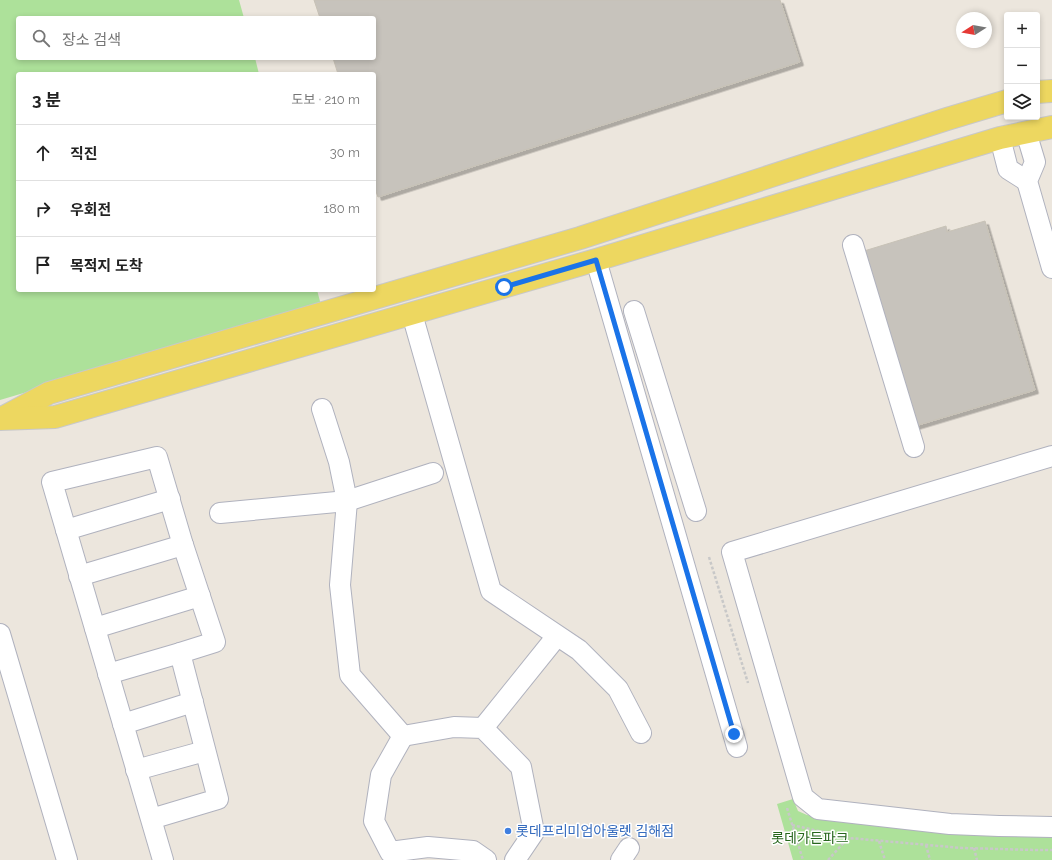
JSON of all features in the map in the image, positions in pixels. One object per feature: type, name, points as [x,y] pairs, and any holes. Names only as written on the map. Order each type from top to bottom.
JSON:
[{"type":"main road","points":[[1040,92],[1052,91]]},
{"type":"main road","points":[[0,419],[49,393],[580,238],[1004,102]]},
{"type":"main road","points":[[0,419],[56,417],[596,260],[1000,138],[1052,127]]},
{"type":"street","points":[[1026,132],[1035,162],[1027,181],[1052,268]]},
{"type":"street","points":[[1000,138],[1008,169],[1027,181]]},
{"type":"street","points":[[853,245],[914,448]]},
{"type":"street","points":[[596,260],[737,747]]},
{"type":"street","points":[[634,311],[696,511]]},
{"type":"street","points":[[412,314],[491,591],[579,650],[618,689],[641,734]]},
{"type":"street","points":[[322,409],[339,462],[347,502],[340,585],[350,675],[403,736]]},
{"type":"street","points":[[108,674],[215,642],[183,546],[157,457],[52,482],[79,576],[163,860]]},
{"type":"street","points":[[1045,458],[732,552],[803,797],[818,809],[950,824],[1052,827]]},
{"type":"street","points":[[220,513],[347,502],[433,472]]},
{"type":"street","points":[[66,530],[170,499]]},
{"type":"street","points":[[79,576],[183,546]]},
{"type":"street","points":[[95,628],[200,596]]},
{"type":"street","points":[[0,634],[67,860]]},
{"type":"street","points":[[483,728],[553,641]]},
{"type":"street","points":[[151,819],[218,799],[180,653]]},
{"type":"street","points":[[123,724],[193,702]]},
{"type":"street","points":[[403,736],[454,727],[483,728],[521,767],[534,832],[515,860]]},
{"type":"street","points":[[403,736],[381,775],[374,821],[388,856],[428,847],[473,851],[486,860]]},
{"type":"street","points":[[136,770],[205,751]]},
{"type":"path","points":[[792,825],[849,838],[879,841],[974,848],[1052,850]]},
{"type":"path","points":[[828,860],[849,838]]},
{"type":"path","points":[[879,841],[885,860]]},
{"type":"path","points":[[926,845],[930,860]]},
{"type":"path","points":[[974,848],[977,860]]},
{"type":"green space","points":[[0,0],[239,0],[243,16],[16,16],[16,60],[256,60],[258,72],[16,72],[16,292],[318,292],[321,305],[0,400]]},
{"type":"green space","name":"롯데가든파크","points":[[793,799],[798,811],[807,815],[932,832],[1019,837],[1052,836],[1052,860],[793,860],[777,804]]},
{"type":"building","points":[[314,0],[780,0],[800,62],[378,197],[376,192],[376,72],[337,72],[334,60],[376,60],[376,16],[319,16]]},
{"type":"building","points":[[985,221],[1035,390],[915,426],[864,251],[946,226],[947,232]]},
{"type":"place","name":"롯데프리미엄아울렛 김해점","points":[[508,831]]},
{"type":"route","points":[[504,287],[596,260],[734,734]]}]
